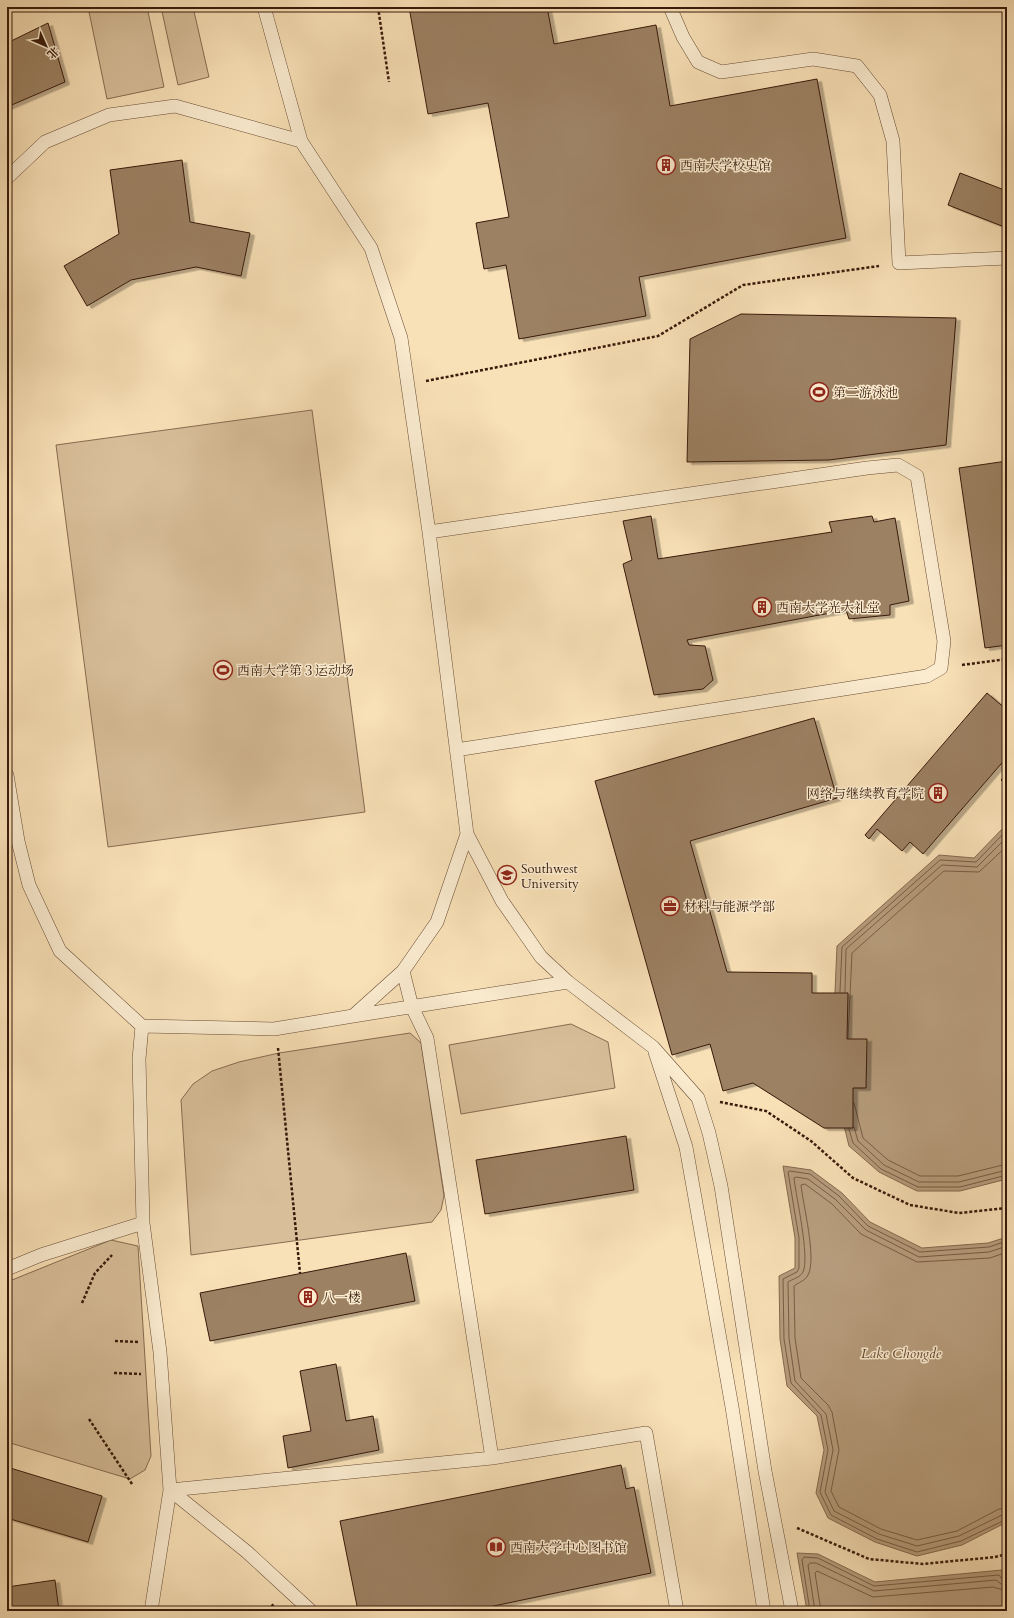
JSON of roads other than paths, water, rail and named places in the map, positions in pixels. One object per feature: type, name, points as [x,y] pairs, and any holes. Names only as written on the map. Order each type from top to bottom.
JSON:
[{"type":"lane","points":[[264,7],[301,141],[371,248],[401,338],[467,834],[502,900],[541,957],[568,982],[653,1047],[698,1098],[709,1133],[721,1186],[760,1440],[792,1611]]},
{"type":"lane","points":[[670,7],[683,37],[698,62],[721,72],[813,59],[857,66],[880,95],[893,141],[899,263],[1007,258]]},
{"type":"lane","points":[[7,178],[45,142],[109,115],[175,106],[301,141]]},
{"type":"lane","points":[[428,532],[859,469],[898,465],[917,476],[944,641],[942,668],[927,676],[456,750]]},
{"type":"lane","points":[[7,775],[18,841],[29,885],[60,951],[142,1026],[274,1029],[568,982]]},
{"type":"lane","points":[[353,1016],[402,972],[437,922],[467,834]]},
{"type":"lane","points":[[402,972],[412,1007],[427,1038],[492,1458]]},
{"type":"lane","points":[[142,1026],[139,1059],[143,1223],[162,1374],[170,1490],[151,1611]]},
{"type":"lane","points":[[653,1047],[686,1147],[732,1407],[764,1611]]},
{"type":"lane","points":[[7,1269],[41,1255],[143,1223]]},
{"type":"lane","points":[[170,1490],[492,1458],[646,1433],[677,1611]]},
{"type":"lane","points":[[170,1490],[248,1552],[311,1611]]},
{"type":"water","points":[[1007,824],[1007,1179],[960,1191],[917,1191],[879,1172],[849,1146],[838,1101],[833,1038],[837,946],[939,855],[974,858]]},
{"type":"water","name":"Lake Chongde","points":[[783,1166],[811,1170],[842,1193],[870,1222],[922,1248],[988,1243],[1007,1237],[1007,1522],[962,1545],[917,1556],[875,1542],[828,1518],[816,1493],[824,1450],[817,1416],[787,1386],[780,1339],[779,1276],[795,1268],[795,1238]]},
{"type":"water","points":[[797,1553],[818,1554],[875,1582],[1002,1570],[1007,1580],[1007,1611],[807,1611]]},
{"type":"place","name":"西南大学校史馆","points":[[666,165]]},
{"type":"place","name":"第二游泳池","points":[[819,392]]},
{"type":"place","name":"西南大学光大礼堂","points":[[762,607]]},
{"type":"place","name":"西南大学第３运动场","points":[[223,670]]},
{"type":"place","name":"网络与继续教育学院","points":[[938,793]]},
{"type":"place","name":"Southwest University","points":[[507,875]]},
{"type":"place","name":"材料与能源学部","points":[[670,906]]},
{"type":"place","name":"八一楼","points":[[308,1297]]},
{"type":"place","name":"西南大学中心图书馆","points":[[496,1547]]}]
